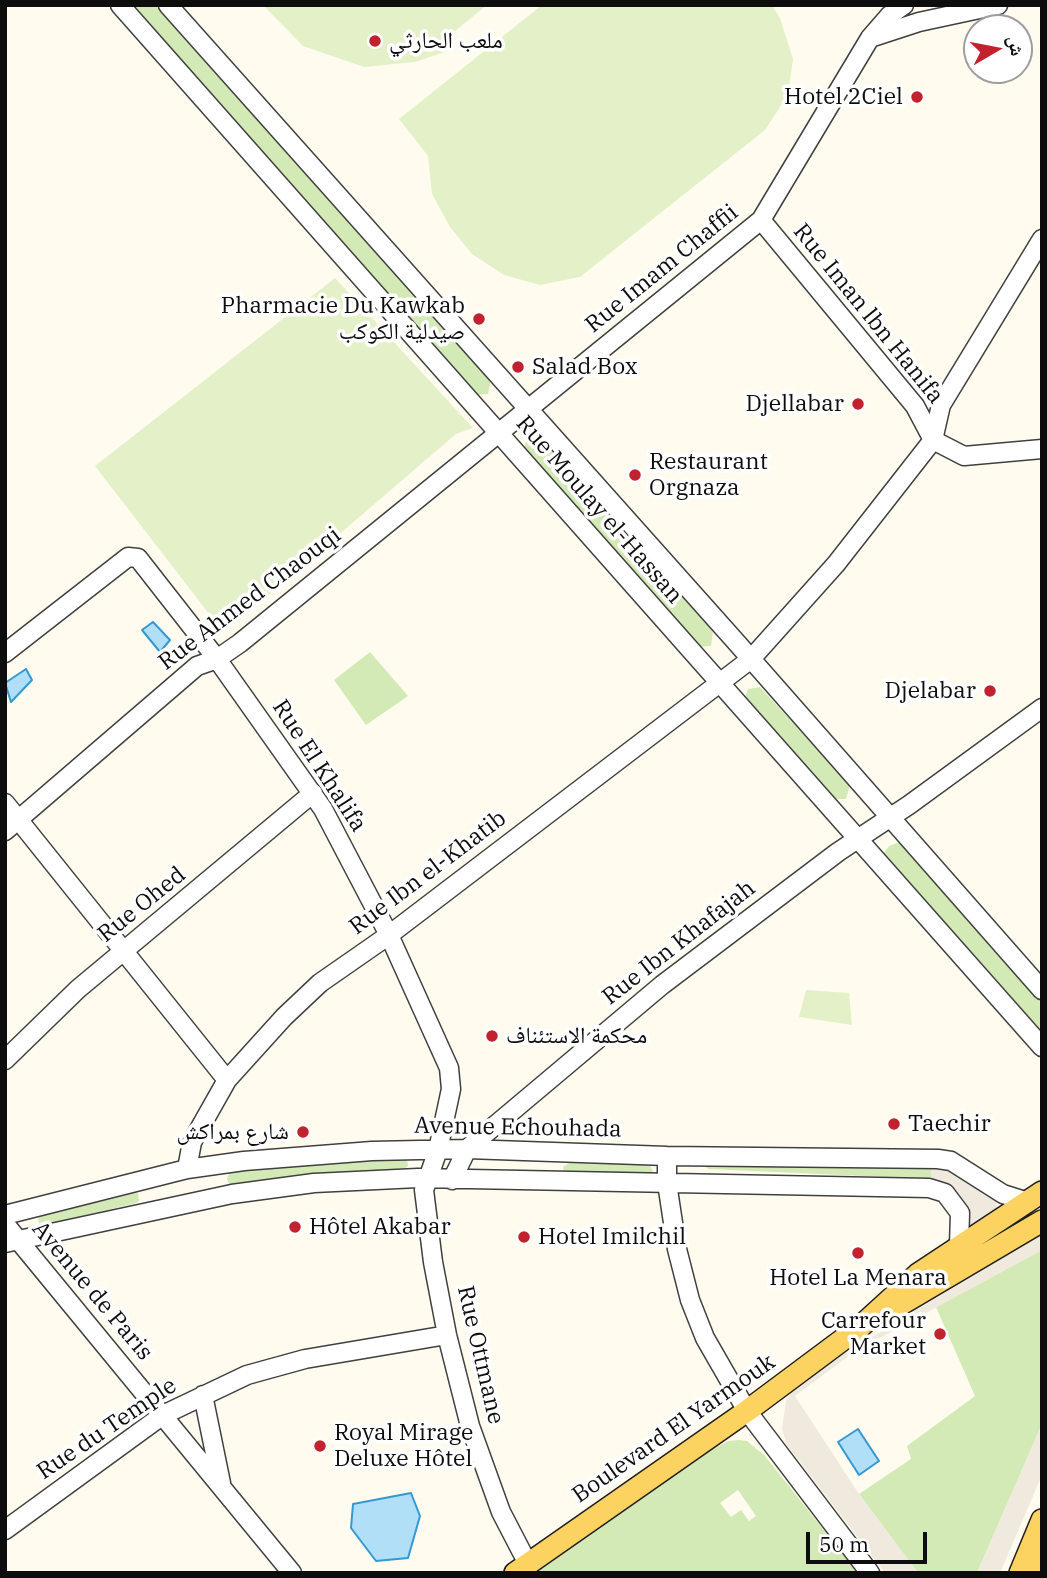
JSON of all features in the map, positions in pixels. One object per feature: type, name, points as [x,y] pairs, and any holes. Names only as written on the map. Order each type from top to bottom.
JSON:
[{"type":"main road","name":"Boulevard El Yarmouk","points":[[521,1568],[747,1411],[861,1326],[918,1274],[1033,1196]]},
{"type":"main road","name":"Boulevard El Yarmouk","points":[[861,1326],[928,1290],[1042,1221]]},
{"type":"main road","points":[[1020,1573],[1042,1520]]},
{"type":"main road","points":[[1038,1573],[1042,1563]]},
{"type":"street","name":"Rue Moulay el-Hassan","points":[[120,5],[855,839],[1042,1047]]},
{"type":"street","name":"Rue Moulay el-Hassan","points":[[168,5],[1042,990]]},
{"type":"street","name":"Rue Imam Chaffii","points":[[528,410],[761,220],[870,38],[890,15],[904,5]]},
{"type":"street","points":[[870,38],[919,22],[998,5]]},
{"type":"street","name":"Rue Iman lbn Hanifa","points":[[761,220],[915,406],[933,440]]},
{"type":"street","points":[[1042,239],[941,405],[933,440],[964,456],[1042,449]]},
{"type":"street","name":"Rue Ahmed Chaouqi","points":[[12,825],[197,666],[217,659],[528,410]]},
{"type":"street","name":"Rue Ibn el-Khatib","points":[[187,1169],[192,1142],[227,1080],[284,1017],[320,983],[388,935],[751,659],[836,564],[933,440]]},
{"type":"street","name":"Rue El Khalifa","points":[[5,653],[128,557],[144,563],[313,793],[388,935],[449,1068],[451,1089],[438,1150]]},
{"type":"street","name":"Rue Ibn Khafajah","points":[[452,1180],[467,1149],[529,1094],[663,985],[855,839],[1041,710]]},
{"type":"street","name":"Rue Ohed","points":[[5,1059],[78,989],[313,793]]},
{"type":"street","points":[[5,803],[12,825],[124,952],[227,1080]]},
{"type":"street","name":"Avenue Echouhada","points":[[5,1215],[187,1169],[267,1159],[372,1151],[467,1149],[667,1156],[938,1158],[951,1161],[1003,1194],[1033,1196]]},
{"type":"street","name":"Rue Ottmane","points":[[438,1150],[425,1190],[433,1262],[447,1335],[485,1471],[521,1568]]},
{"type":"street","points":[[667,1156],[667,1183],[677,1249],[690,1300],[718,1362],[747,1411],[870,1573]]},
{"type":"street","points":[[12,1242],[232,1194],[314,1183],[452,1180],[929,1188],[945,1193],[960,1213],[959,1245]]},
{"type":"street","name":"Avenue de Paris","points":[[5,1224],[12,1242],[163,1415],[292,1573]]},
{"type":"street","name":"Rue du Temple","points":[[5,1530],[163,1415],[203,1395],[275,1367],[447,1335]]},
{"type":"street","name":"Avenue de Paris","points":[[203,1395],[222,1486]]},
{"type":"green space","points":[[128,5],[158,5],[491,380],[488,394],[475,395]]},
{"type":"green space","name":"ملعب الحارثي","points":[[263,5],[487,5],[450,35],[453,49],[415,62],[364,67],[303,46]]},
{"type":"green space","points":[[542,5],[772,5],[780,18],[793,59],[788,95],[765,130],[580,277],[540,285],[504,275],[472,254],[450,227],[432,194],[428,156],[399,119]]},
{"type":"green space","points":[[335,278],[473,428],[456,434],[237,622],[213,619],[95,466]]},
{"type":"green space","points":[[539,436],[713,630],[711,646],[696,647],[524,450],[527,437]]},
{"type":"green space","points":[[370,652],[408,696],[366,725],[334,680]]},
{"type":"green space","points":[[760,687],[850,785],[846,799],[833,799],[744,701],[748,689]]},
{"type":"green space","points":[[900,842],[1042,1002],[1042,1035],[883,854],[889,846]]},
{"type":"green space","points":[[806,990],[849,993],[852,1025],[799,1017]]},
{"type":"green space","points":[[407,1159],[408,1166],[404,1169],[235,1185],[229,1184],[227,1179],[229,1173],[238,1171],[323,1161]]},
{"type":"green space","points":[[572,1161],[650,1165],[655,1176],[564,1172],[563,1167]]},
{"type":"green space","points":[[703,1163],[931,1166],[931,1179],[708,1169]]},
{"type":"green space","points":[[138,1193],[139,1201],[136,1203],[46,1225],[39,1224],[38,1219],[42,1214]]},
{"type":"green space","points":[[1042,1250],[1042,1424],[977,1573],[918,1573],[859,1494],[911,1459],[907,1446],[975,1396],[936,1307]]},
{"type":"green space","points":[[728,1441],[747,1441],[765,1456],[858,1573],[536,1573],[713,1449]],"holes":[[[738,1490],[756,1516],[749,1521],[741,1510],[731,1517],[720,1503]]]},
{"type":"shaded area","points":[[931,1166],[944,1169],[996,1202],[999,1211],[969,1227],[965,1204],[950,1188],[931,1179]]},
{"type":"shaded area","points":[[1042,1234],[1042,1250],[854,1352],[795,1396],[859,1494],[918,1573],[885,1573],[787,1445],[782,1429],[786,1401],[792,1390],[834,1360]]},
{"type":"shaded area","points":[[1042,1424],[1042,1475],[1000,1573],[977,1573]]},
{"type":"water","points":[[153,622],[170,640],[160,652],[142,630]]},
{"type":"water","points":[[26,669],[32,680],[11,702],[5,683]]},
{"type":"water","points":[[858,1429],[879,1461],[859,1475],[838,1442]]},
{"type":"water","points":[[411,1493],[420,1516],[408,1558],[376,1561],[351,1528],[353,1504]]},
{"type":"place","name":"ملعب الحارثي","points":[[375,41]]},
{"type":"place","name":"Hotel 2Ciel","points":[[917,97]]},
{"type":"place","name":"Pharmacie Du Kawkab صيدلية الكوكب","points":[[479,319]]},
{"type":"place","name":"Salad Box","points":[[518,367]]},
{"type":"place","name":"Djellabar","points":[[858,404]]},
{"type":"place","name":"Restaurant Orgnaza","points":[[635,475]]},
{"type":"place","name":"Djelabar","points":[[990,691]]},
{"type":"place","name":"محكمة الاستئناف","points":[[492,1036]]},
{"type":"place","name":"Taechir","points":[[894,1124]]},
{"type":"place","name":"شارع بمراكش","points":[[303,1132]]},
{"type":"place","name":"Hôtel Akabar","points":[[295,1227]]},
{"type":"place","name":"Hotel Imilchil","points":[[524,1237]]},
{"type":"place","name":"Hotel La Menara","points":[[858,1253]]},
{"type":"place","name":"Carrefour Market","points":[[940,1334]]},
{"type":"place","name":"Royal Mirage Deluxe Hôtel","points":[[320,1446]]}]
